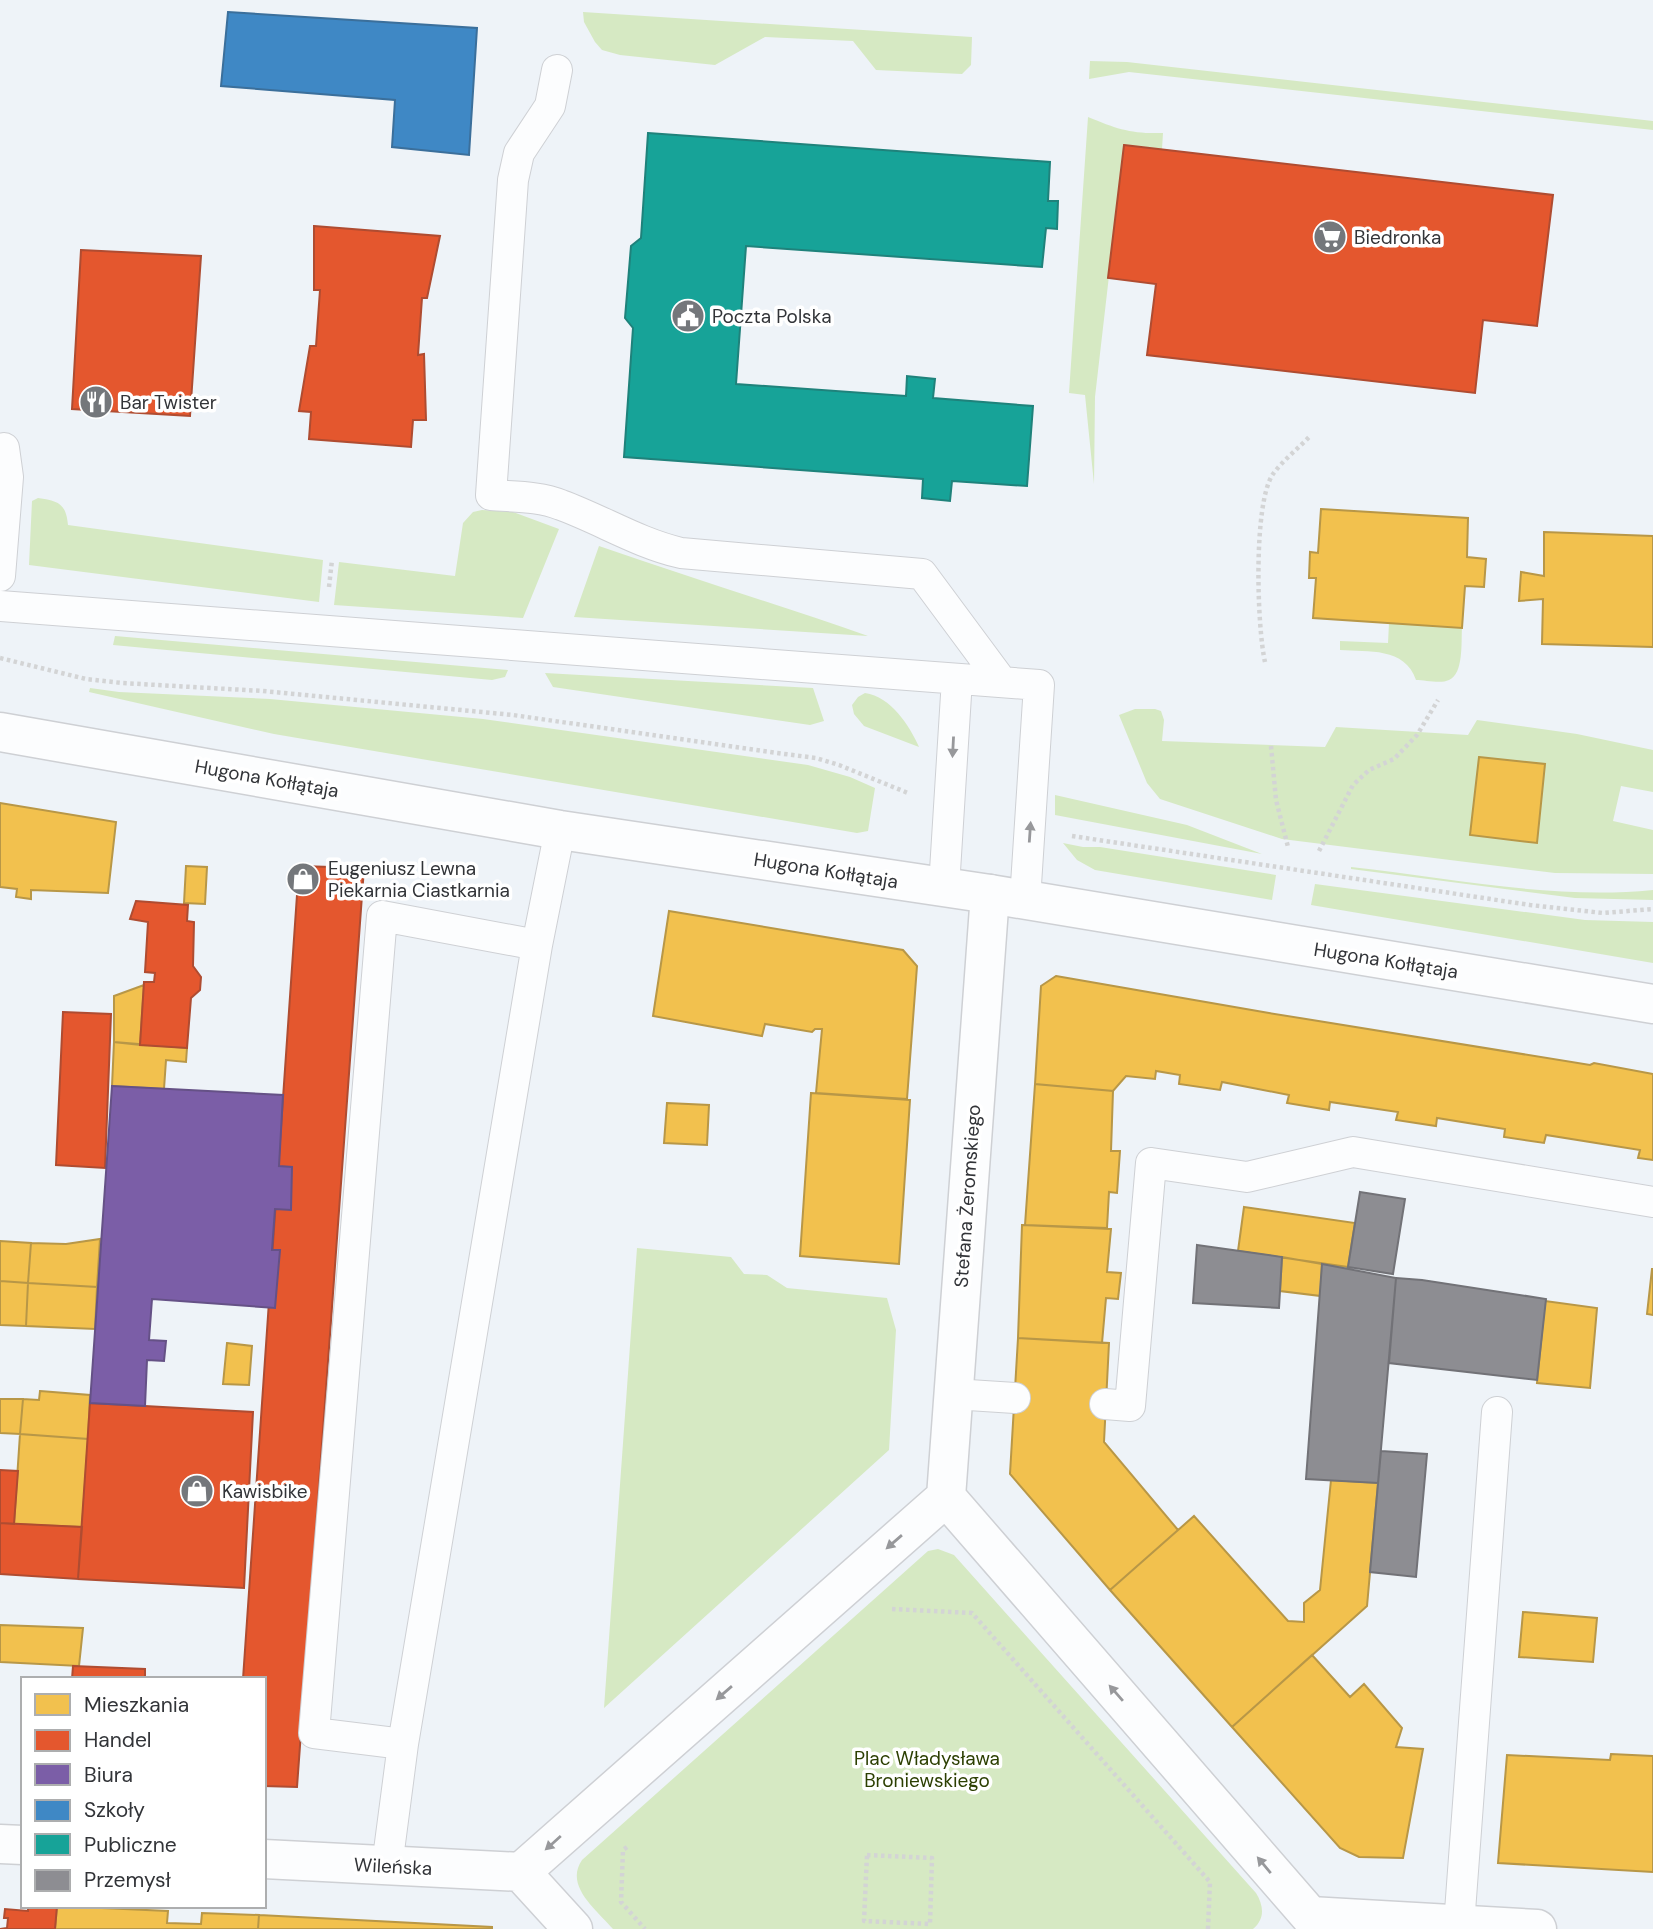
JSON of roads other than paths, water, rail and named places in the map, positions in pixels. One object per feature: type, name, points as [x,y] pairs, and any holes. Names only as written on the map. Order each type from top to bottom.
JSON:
[{"type":"street","name":"Hugona Kołłątaja","points":[[0,732],[560,830],[1007,897],[1653,1004]]},
{"type":"street","name":"Stefana Żeromskiego","points":[[946,1497],[953,1394],[1007,897]]},
{"type":"street","points":[[573,1929],[521,1872],[946,1497],[1303,1923],[1537,1929]]},
{"type":"street","points":[[0,1844],[21,1845]]},
{"type":"street","name":"Wileńska","points":[[266,1859],[521,1872]]},
{"type":"lane","points":[[557,70],[550,106],[526,139],[514,172],[491,495],[539,499],[562,505],[655,547],[681,553],[922,574],[1002,682]]},
{"type":"lane","points":[[0,576],[8,477],[4,448]]},
{"type":"lane","points":[[0,606],[1039,685],[1007,897]]},
{"type":"lane","points":[[944,887],[957,679]]},
{"type":"lane","points":[[387,1866],[403,1744],[537,945],[560,830]]},
{"type":"lane","points":[[403,1744],[314,1733],[382,916],[537,945]]},
{"type":"lane","points":[[1105,1404],[1130,1406],[1151,1163],[1247,1177],[1353,1152],[1653,1202]]},
{"type":"lane","points":[[953,1394],[1015,1398]]},
{"type":"lane","points":[[1459,1925],[1497,1412]]},
{"type":"place","name":"Biedronka","points":[[1330,237]]},
{"type":"place","name":"Poczta Polska","points":[[688,316]]},
{"type":"place","name":"Bar Twister","points":[[96,402]]},
{"type":"place","name":"Eugeniusz Lewna Piekarnia Ciastkarnia","points":[[303,879]]},
{"type":"place","name":"Kawisbike","points":[[197,1491]]},
{"type":"park label","name":"Plac Władysława Broniewskiego","points":[[927,1769]]}]
